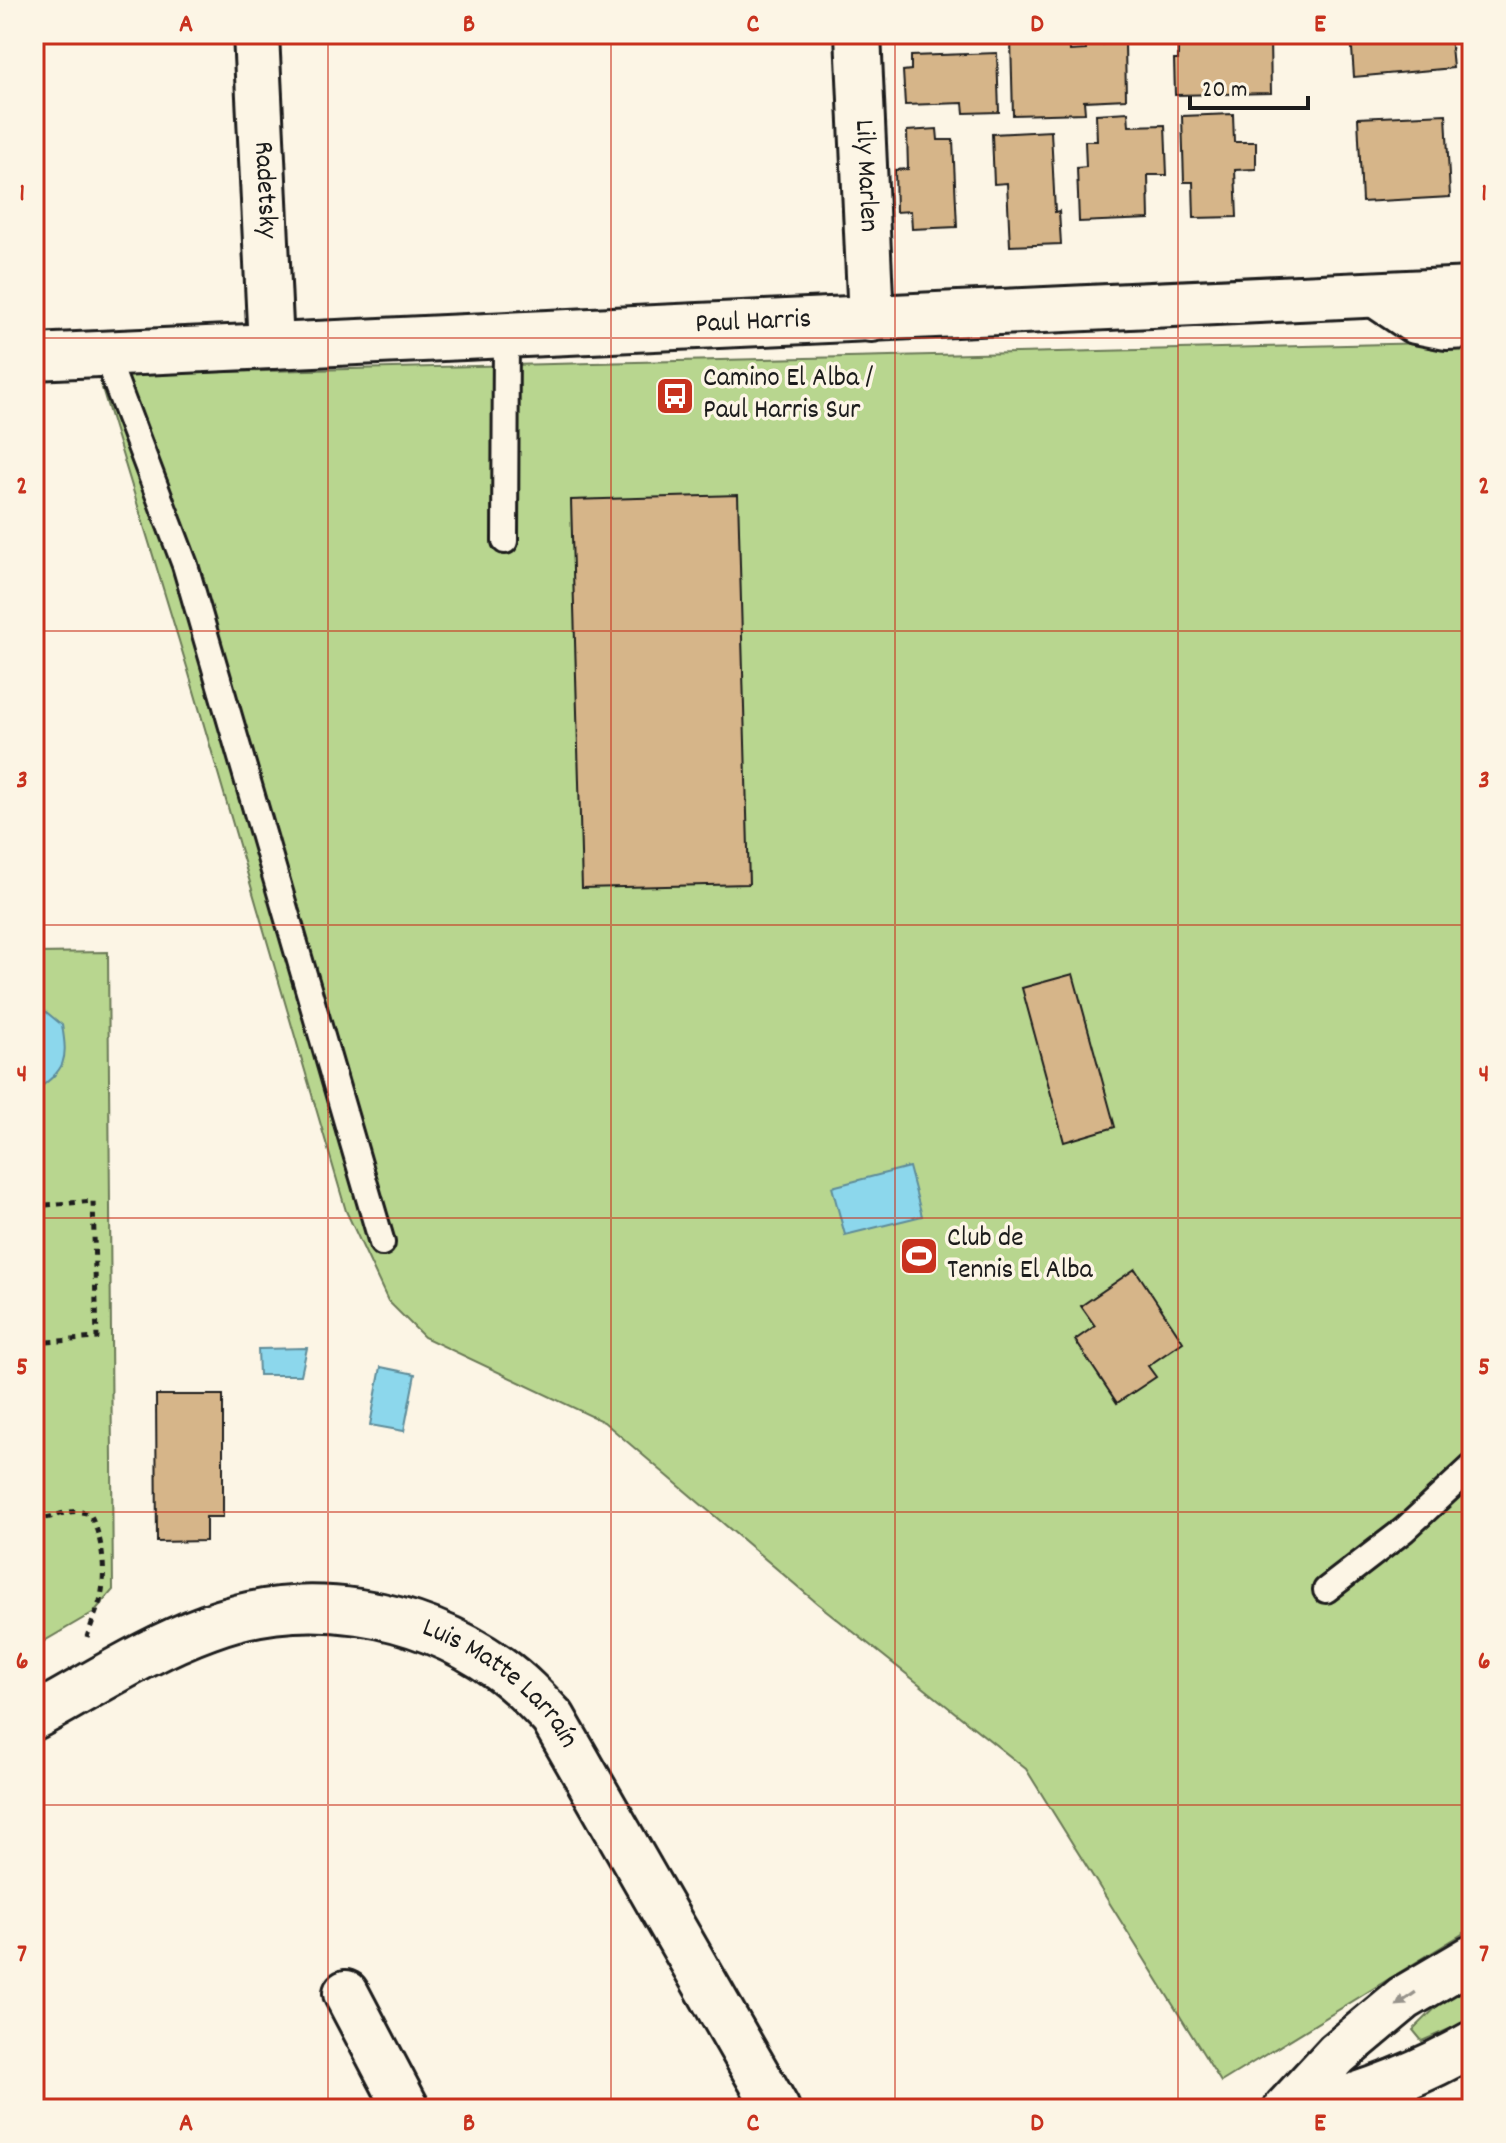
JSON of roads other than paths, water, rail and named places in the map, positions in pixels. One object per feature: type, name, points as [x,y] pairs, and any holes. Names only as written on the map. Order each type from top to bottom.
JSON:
[{"type":"street","name":"Radetsky","points":[[256,34],[271,346]]},
{"type":"street","name":"Lily Marlen","points":[[858,34],[871,319]]},
{"type":"street","name":"Paul Harris","points":[[34,357],[1472,290]]},
{"type":"street","points":[[1378,296],[1415,321],[1446,327],[1472,326]]},
{"type":"street","name":"Luis Matte Larraín","points":[[34,1717],[172,1643],[209,1626],[249,1615],[289,1609],[370,1613],[405,1621],[471,1650],[510,1677],[553,1718],[777,2109]]},
{"type":"street","points":[[1286,2109],[1337,2054],[1404,1998],[1472,1958]]},
{"type":"street","points":[[346,1993],[407,2109]]},
{"type":"street","points":[[1310,2109],[1362,2095],[1442,2062],[1472,2044]]},
{"type":"lane","points":[[505,541],[506,336]]},
{"type":"lane","points":[[105,354],[185,565],[382,1243]]},
{"type":"lane","points":[[1326,1590],[1404,1530],[1472,1467]]},
{"type":"water","points":[[34,1010],[45,1011],[62,1025],[65,1047],[59,1070],[35,1091],[34,1069],[40,1061],[34,1048]]},
{"type":"water","points":[[909,1167],[922,1216],[845,1235],[832,1187]]},
{"type":"water","points":[[307,1348],[301,1375],[259,1375],[258,1349]]},
{"type":"water","points":[[381,1367],[415,1374],[404,1431],[370,1425]]},
{"type":"place","name":"Camino El Alba / Paul Harris Sur","points":[[675,396]]},
{"type":"place","name":"Club de Tennis El Alba","points":[[919,1256]]}]
